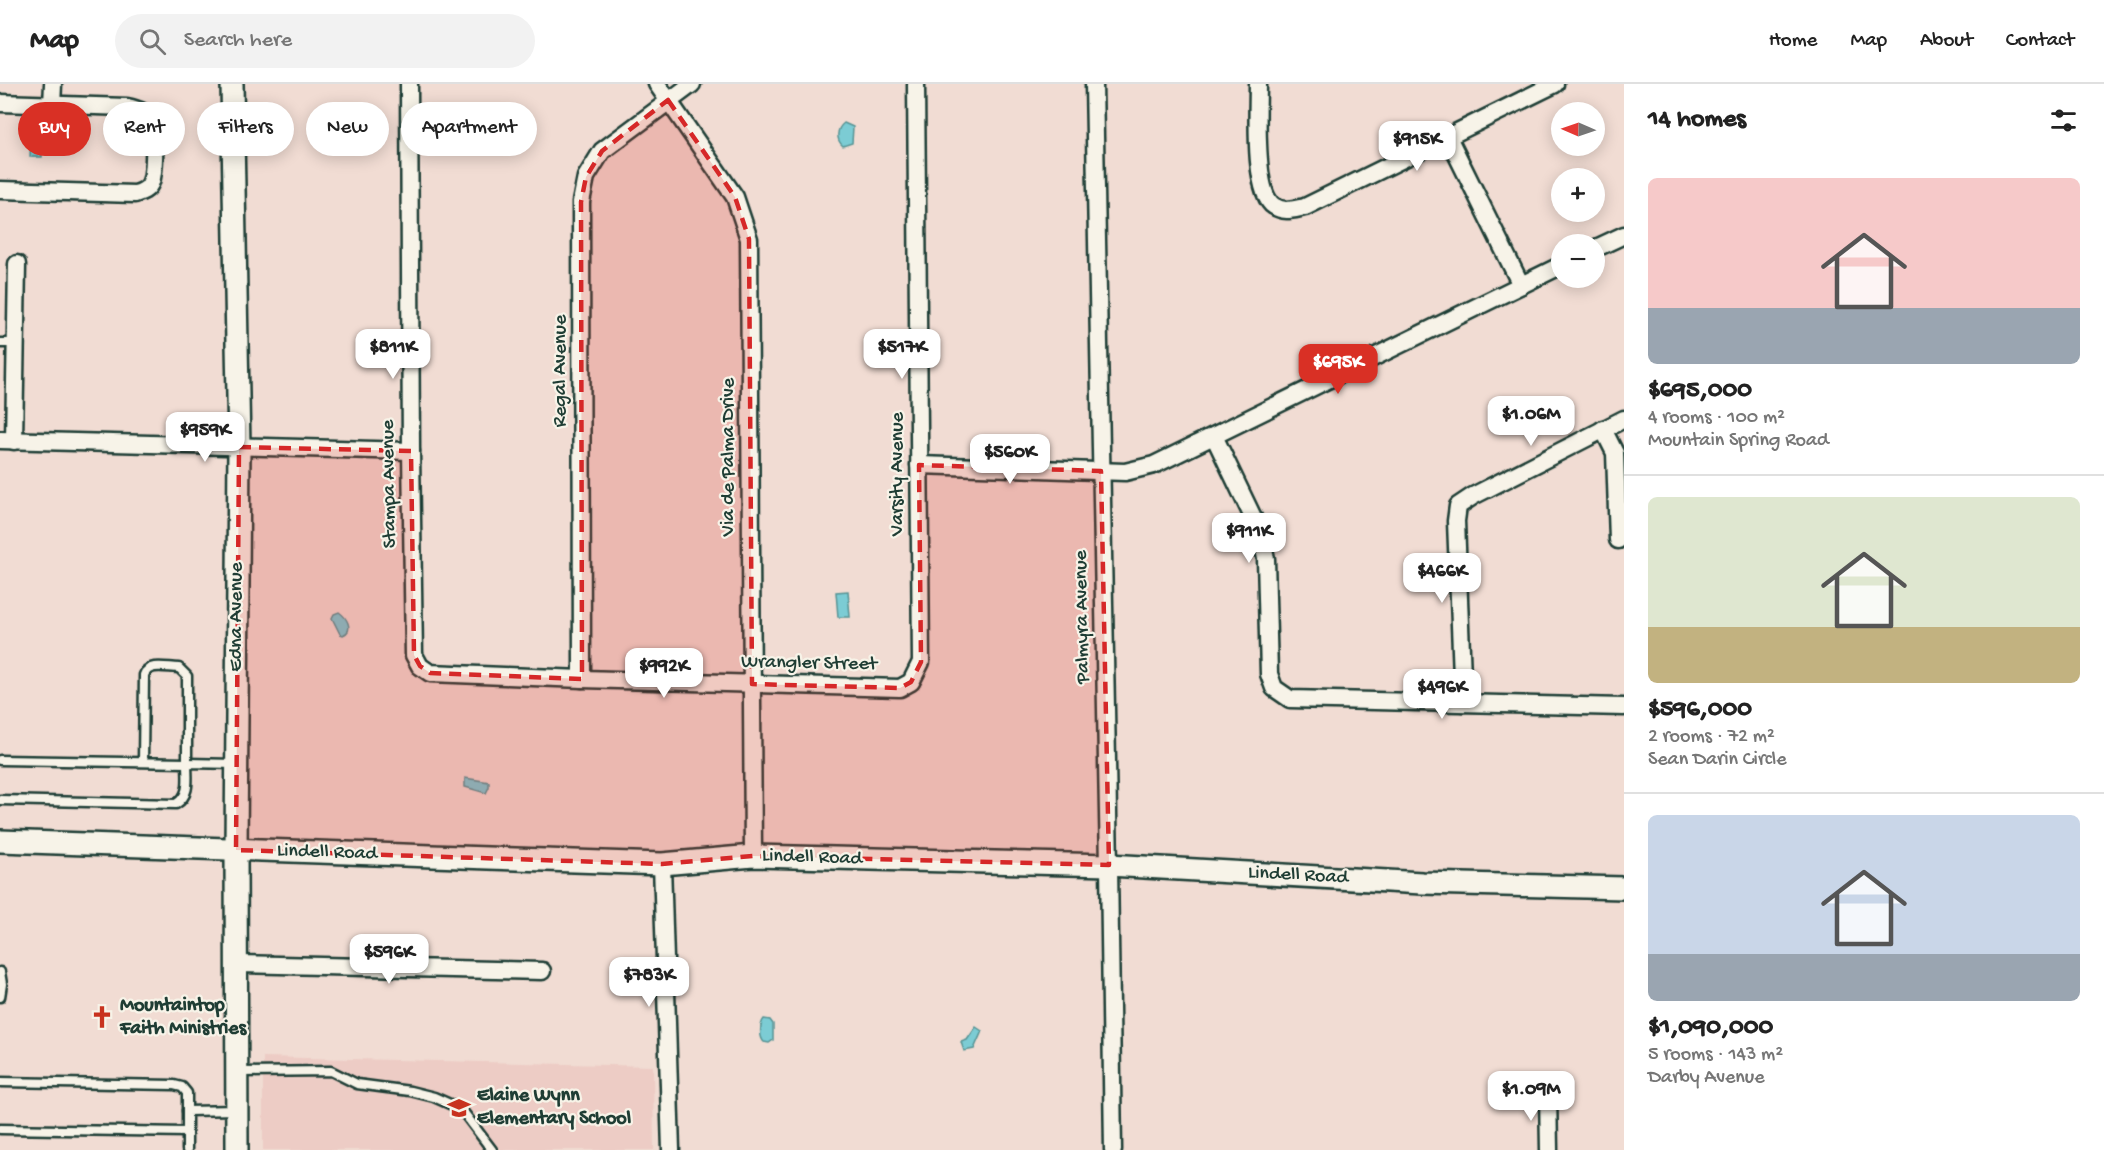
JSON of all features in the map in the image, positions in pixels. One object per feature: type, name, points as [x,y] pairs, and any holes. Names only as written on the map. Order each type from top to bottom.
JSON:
[{"type":"street","points":[[52,102],[53,84]]},
{"type":"street","name":"Edna Avenue","points":[[232,84],[239,447],[236,764],[237,1150]]},
{"type":"street","name":"Stampa Avenue","points":[[409,84],[414,655],[420,666]]},
{"type":"street","name":"Via de Palma Drive","points":[[657,84],[735,197],[749,239],[753,856]]},
{"type":"street","name":"Regal Avenue","points":[[582,679],[581,202],[586,177],[602,151],[692,84]]},
{"type":"street","name":"Varsity Avenue","points":[[911,682],[921,662],[916,84]]},
{"type":"street","name":"Palmyra Avenue","points":[[1094,84],[1113,1150]]},
{"type":"street","points":[[1258,84],[1260,176],[1264,195],[1273,206],[1286,211],[1305,207],[1555,84]]},
{"type":"street","points":[[0,103],[18,104]]},
{"type":"street","points":[[0,190],[135,194],[149,186],[153,176],[153,123],[139,110],[127,107],[91,106]]},
{"type":"street","points":[[1448,137],[1521,285]]},
{"type":"street","points":[[1605,244],[1624,235]]},
{"type":"street","points":[[16,264],[8,343],[7,440],[411,451]]},
{"type":"street","points":[[920,465],[1125,472],[1154,465],[1551,271]]},
{"type":"street","points":[[1463,703],[1456,521],[1458,506],[1473,496],[1624,419]]},
{"type":"street","points":[[1603,429],[1615,453],[1618,540]]},
{"type":"street","points":[[1214,436],[1261,534],[1266,559],[1269,674],[1274,688],[1290,699],[1624,707]]},
{"type":"street","name":"Wrangler Street","points":[[420,666],[430,672],[582,679],[900,688],[911,682]]},
{"type":"street","name":"Lindell Road","points":[[0,842],[662,864],[753,856],[1109,865],[1422,883],[1624,888]]},
{"type":"street","points":[[662,864],[671,1150]]},
{"type":"street","points":[[237,964],[542,971]]},
{"type":"street","points":[[1548,1094],[1549,1150]]},
{"type":"lane","points":[[0,800],[176,804],[182,800],[186,794],[187,676],[179,668],[150,667],[144,675],[143,762]]},
{"type":"lane","points":[[0,760],[236,764]]},
{"type":"lane","points":[[0,972],[2,984],[0,997]]},
{"type":"lane","points":[[237,1072],[331,1071],[357,1084],[410,1090],[434,1097],[461,1109],[492,1150]]},
{"type":"lane","points":[[0,1082],[182,1087],[187,1093],[187,1150]]},
{"type":"lane","points":[[187,1111],[237,1110]]},
{"type":"lane","points":[[0,1129],[187,1132]]},
{"type":"highlighted area","points":[[668,100],[735,197],[749,239],[752,684],[900,688],[911,682],[921,662],[919,465],[1101,471],[1109,865],[753,856],[662,864],[236,850],[239,447],[411,451],[414,655],[420,666],[430,673],[582,679],[581,202],[586,177],[602,151]]},
{"type":"shaded area","name":"Elaine Wynn Elementary School","points":[[263,1057],[653,1066],[654,1150],[263,1150]]},
{"type":"water","points":[[844,123],[853,127],[852,143],[843,146],[838,135],[839,128]]},
{"type":"water","points":[[848,591],[850,617],[838,617],[836,592]]},
{"type":"water","points":[[339,612],[347,620],[349,627],[347,633],[343,635],[340,634],[332,618]]},
{"type":"water","points":[[465,778],[489,782],[486,793],[465,787]]},
{"type":"water","points":[[764,1019],[770,1020],[773,1024],[773,1040],[769,1043],[764,1042],[761,1037]]},
{"type":"water","points":[[976,1027],[982,1031],[974,1049],[964,1051],[961,1042],[967,1040]]},
{"type":"place","name":"Mountaintop Faith Ministries","points":[[102,1017]]},
{"type":"place","name":"Elaine Wynn Elementary School","points":[[459,1108]]}]
